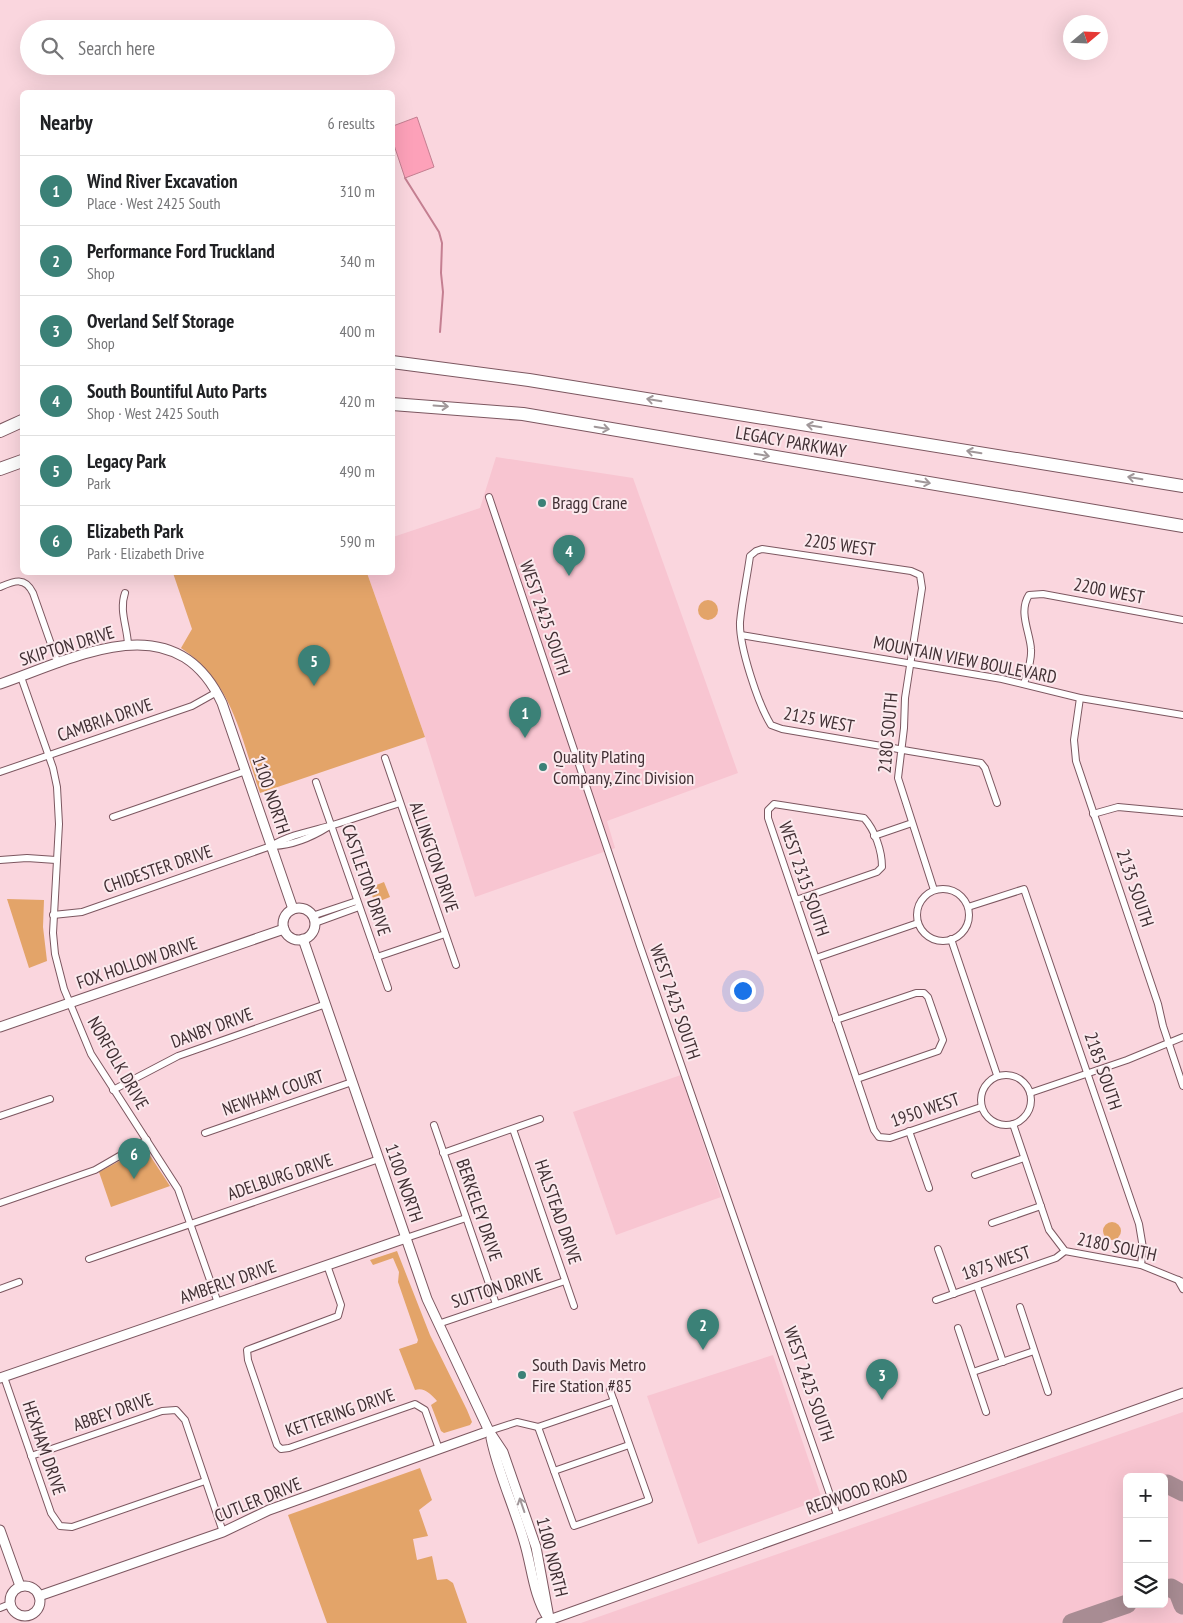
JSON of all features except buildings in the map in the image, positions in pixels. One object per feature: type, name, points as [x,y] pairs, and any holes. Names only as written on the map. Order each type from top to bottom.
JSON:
[{"type":"highway","name":"LEGACY PARKWAY","points":[[395,362],[529,380],[1183,486]]},
{"type":"highway","name":"LEGACY PARKWAY","points":[[395,404],[524,414],[1183,526]]},
{"type":"highway","points":[[0,430],[20,422]]},
{"type":"highway","points":[[0,469],[20,462]]},
{"type":"street","name":"WEST 2425 SOUTH","points":[[489,497],[640,946],[838,1515]]},
{"type":"street","name":"2205 WEST","points":[[741,635],[740,622],[750,556],[756,551],[762,549],[911,571],[920,575]]},
{"type":"street","name":"2180 SOUTH","points":[[920,575],[922,588],[910,664],[898,778],[934,890]]},
{"type":"street","points":[[0,587],[17,581],[25,581],[33,593],[58,664]]},
{"type":"street","points":[[125,593],[122,605],[127,627],[128,644]]},
{"type":"street","name":"2200 WEST","points":[[1024,684],[1031,654],[1025,615],[1025,605],[1029,596],[1043,594],[1183,620]]},
{"type":"street","name":"MOUNTAIN VIEW BOULEVARD","points":[[741,635],[1024,684],[1080,698],[1183,715]]},
{"type":"street","name":"2125 WEST","points":[[741,635],[744,652],[771,725],[782,729],[981,763],[986,768],[997,803]]},
{"type":"street","name":"SKIPTON DRIVE","points":[[0,684],[101,650],[128,644],[153,645],[182,656],[203,673],[217,692]]},
{"type":"street","name":"NORFOLK DRIVE","points":[[22,677],[49,755],[59,799],[53,915],[55,954],[69,1003],[86,1044],[113,1090],[178,1189],[192,1223],[218,1303]]},
{"type":"street","name":"CAMBRIA DRIVE","points":[[0,772],[192,706],[217,692]]},
{"type":"street","name":"1100 NORTH","points":[[217,692],[293,909]]},
{"type":"street","name":"2135 SOUTH","points":[[1080,698],[1074,754],[1158,1004],[1183,1086]]},
{"type":"street","name":"ALLINGTON DRIVE","points":[[385,758],[456,965]]},
{"type":"street","points":[[113,817],[246,771]]},
{"type":"street","name":"CASTLETON DRIVE","points":[[316,782],[388,988]]},
{"type":"street","name":"CHIDESTER DRIVE","points":[[53,915],[82,912],[272,846],[283,839],[314,828],[331,825],[400,803]]},
{"type":"street","name":"WEST 2315 SOUTH","points":[[874,836],[864,818],[785,804],[774,804],[768,810],[768,818],[836,1020],[874,1130],[879,1137]]},
{"type":"street","points":[[1094,814],[1118,807],[1183,814]]},
{"type":"street","points":[[796,900],[877,872],[882,867],[882,858],[874,836],[912,823]]},
{"type":"street","points":[[0,860],[27,858],[56,860]]},
{"type":"street","points":[[944,888],[954,891],[962,897],[968,907],[969,916],[966,926],[960,934],[951,939],[941,941],[931,938],[923,932],[918,923],[916,913],[919,903],[925,895],[934,890],[944,888]]},
{"type":"street","name":"2185 SOUTH","points":[[968,907],[1024,889],[1139,1224],[1143,1248],[1141,1265]]},
{"type":"street","points":[[313,919],[358,904]]},
{"type":"street","points":[[293,909],[304,909],[313,919],[313,932],[303,940],[291,938],[284,929],[285,917],[293,909]]},
{"type":"street","points":[[816,958],[918,923]]},
{"type":"street","name":"FOX HOLLOW DRIVE","points":[[0,1027],[284,929]]},
{"type":"street","points":[[377,958],[445,934]]},
{"type":"street","points":[[951,939],[997,1075]]},
{"type":"street","name":"1100 NORTH","points":[[303,940],[406,1238],[438,1324],[489,1431],[503,1452],[533,1538],[547,1622]]},
{"type":"street","points":[[836,1020],[916,992],[924,993],[928,997],[943,1040],[942,1046],[938,1051],[857,1079]]},
{"type":"street","name":"DANBY DRIVE","points":[[113,1090],[178,1056],[326,1004]]},
{"type":"street","points":[[1030,1093],[1169,1044],[1183,1037]]},
{"type":"street","points":[[997,1075],[1013,1075],[1027,1085],[1030,1093],[1031,1103],[1028,1112],[1022,1120],[1013,1124],[1003,1125],[993,1122],[986,1116],[981,1107],[980,1097],[983,1088],[997,1075]]},
{"type":"street","name":"NEWHAM COURT","points":[[204,1133],[352,1082]]},
{"type":"street","points":[[0,1116],[50,1099]]},
{"type":"street","name":"1950 WEST","points":[[879,1137],[886,1139],[981,1107]]},
{"type":"street","points":[[444,1153],[540,1119]]},
{"type":"street","name":"2180 SOUTH","points":[[1013,1124],[1049,1230],[1065,1251],[1141,1265],[1180,1281],[1183,1289]]},
{"type":"street","name":"BERKELEY DRIVE","points":[[434,1125],[496,1304]]},
{"type":"street","name":"HALSTEAD DRIVE","points":[[513,1129],[574,1306]]},
{"type":"street","points":[[910,1131],[929,1188]]},
{"type":"street","points":[[0,1203],[95,1170],[147,1140]]},
{"type":"street","points":[[975,1175],[1024,1158]]},
{"type":"street","name":"ADELBURG DRIVE","points":[[89,1259],[379,1159]]},
{"type":"street","points":[[992,1222],[1041,1206]]},
{"type":"street","name":"AMBERLY DRIVE","points":[[2,1377],[466,1218]]},
{"type":"street","points":[[938,1249],[954,1294]]},
{"type":"street","name":"1875 WEST","points":[[936,1300],[1056,1258],[1065,1251]]},
{"type":"street","name":"KETTERING DRIVE","points":[[327,1265],[341,1305],[338,1316],[247,1350],[248,1360],[276,1442],[281,1449],[289,1448],[415,1404],[425,1410],[439,1449]]},
{"type":"street","name":"SUTTON DRIVE","points":[[438,1324],[565,1281]]},
{"type":"street","points":[[0,1289],[19,1282]]},
{"type":"street","points":[[977,1286],[1002,1362]]},
{"type":"street","points":[[1020,1307],[1048,1392]]},
{"type":"street","points":[[958,1328],[986,1412]]},
{"type":"street","points":[[973,1372],[1034,1351]]},
{"type":"street","name":"HEXHAM DRIVE","points":[[2,1377],[51,1514],[60,1526],[72,1527],[206,1481]]},
{"type":"street","points":[[538,1427],[574,1526],[649,1500],[610,1390]]},
{"type":"street","name":"REDWOOD ROAD","points":[[547,1622],[838,1515],[1183,1392]]},
{"type":"street","points":[[489,1431],[517,1422],[538,1427],[614,1401]]},
{"type":"street","name":"ABBEY DRIVE","points":[[31,1456],[162,1411],[176,1410],[185,1420],[206,1481]]},
{"type":"street","name":"CUTLER DRIVE","points":[[39,1596],[223,1532],[269,1510],[489,1431]]},
{"type":"street","points":[[554,1471],[629,1445]]},
{"type":"street","points":[[206,1481],[223,1532]]},
{"type":"street","points":[[0,1530],[20,1586]]},
{"type":"street","points":[[20,1586],[32,1588],[39,1596],[38,1608],[30,1619],[17,1614],[10,1604],[12,1593],[20,1586]]},
{"type":"street","points":[[0,1608],[10,1604]]},
{"type":"shaded area","points":[[417,117],[434,167],[405,178],[395,148],[395,125]]},
{"type":"shaded area","points":[[496,457],[633,478],[738,773],[607,821],[615,848],[475,897],[425,737],[368,575],[395,575],[395,536],[480,508]]},
{"type":"shaded area","points":[[174,575],[368,575],[425,737],[260,793],[240,732],[224,694],[213,677],[199,662],[181,648],[192,629]]},
{"type":"shaded area","points":[[708,600],[715,603],[718,610],[715,617],[708,620],[701,617],[698,610],[701,603]]},
{"type":"shaded area","points":[[384,882],[390,897],[375,903],[369,888]]},
{"type":"shaded area","points":[[7,899],[44,900],[43,927],[47,961],[29,968]]},
{"type":"shaded area","points":[[681,1075],[721,1197],[616,1235],[573,1112]]},
{"type":"shaded area","points":[[140,1150],[147,1151],[170,1186],[111,1207],[99,1172]]},
{"type":"shaded area","points":[[1112,1222],[1120,1227],[1121,1231],[1116,1239],[1112,1240],[1104,1235],[1103,1231],[1108,1223]]},
{"type":"shaded area","points":[[397,1251],[430,1335],[467,1410],[472,1422],[470,1425],[444,1433],[441,1431],[431,1405],[437,1401],[424,1390],[415,1390],[399,1349],[417,1343],[418,1340],[398,1282],[399,1272],[393,1258],[373,1265],[370,1260]]},
{"type":"shaded area","points":[[773,1355],[822,1499],[698,1544],[647,1396]]},
{"type":"shaded area","points":[[1183,1412],[1183,1623],[581,1623]]},
{"type":"shaded area","points":[[420,1468],[432,1500],[419,1510],[428,1536],[413,1539],[417,1560],[432,1556],[437,1580],[447,1579],[453,1583],[467,1623],[327,1623],[288,1515]]},
{"type":"waterway","points":[[405,178],[439,232],[442,243],[441,273],[443,292],[440,332]]},
{"type":"taxiway","points":[[1168,1484],[1183,1492]]},
{"type":"taxiway","points":[[1171,1588],[1178,1592],[1183,1605]]},
{"type":"taxiway","points":[[1072,1623],[1123,1605]]},
{"type":"place","name":"Bragg Crane","points":[[542,503]]},
{"type":"place","name":"South Bountiful Auto Parts","points":[[569,576]]},
{"type":"place","name":"Legacy Park","points":[[314,686]]},
{"type":"place","name":"Wind River Excavation","points":[[525,738]]},
{"type":"place","name":"Quality Plating Company, Zinc Division","points":[[543,767]]},
{"type":"place","name":"Elizabeth Park","points":[[134,1179]]},
{"type":"place","name":"Performance Ford Truckland","points":[[703,1350]]},
{"type":"place","name":"South Davis Metro Fire Station #85","points":[[522,1375]]},
{"type":"place","name":"Overland Self Storage","points":[[882,1400]]}]
